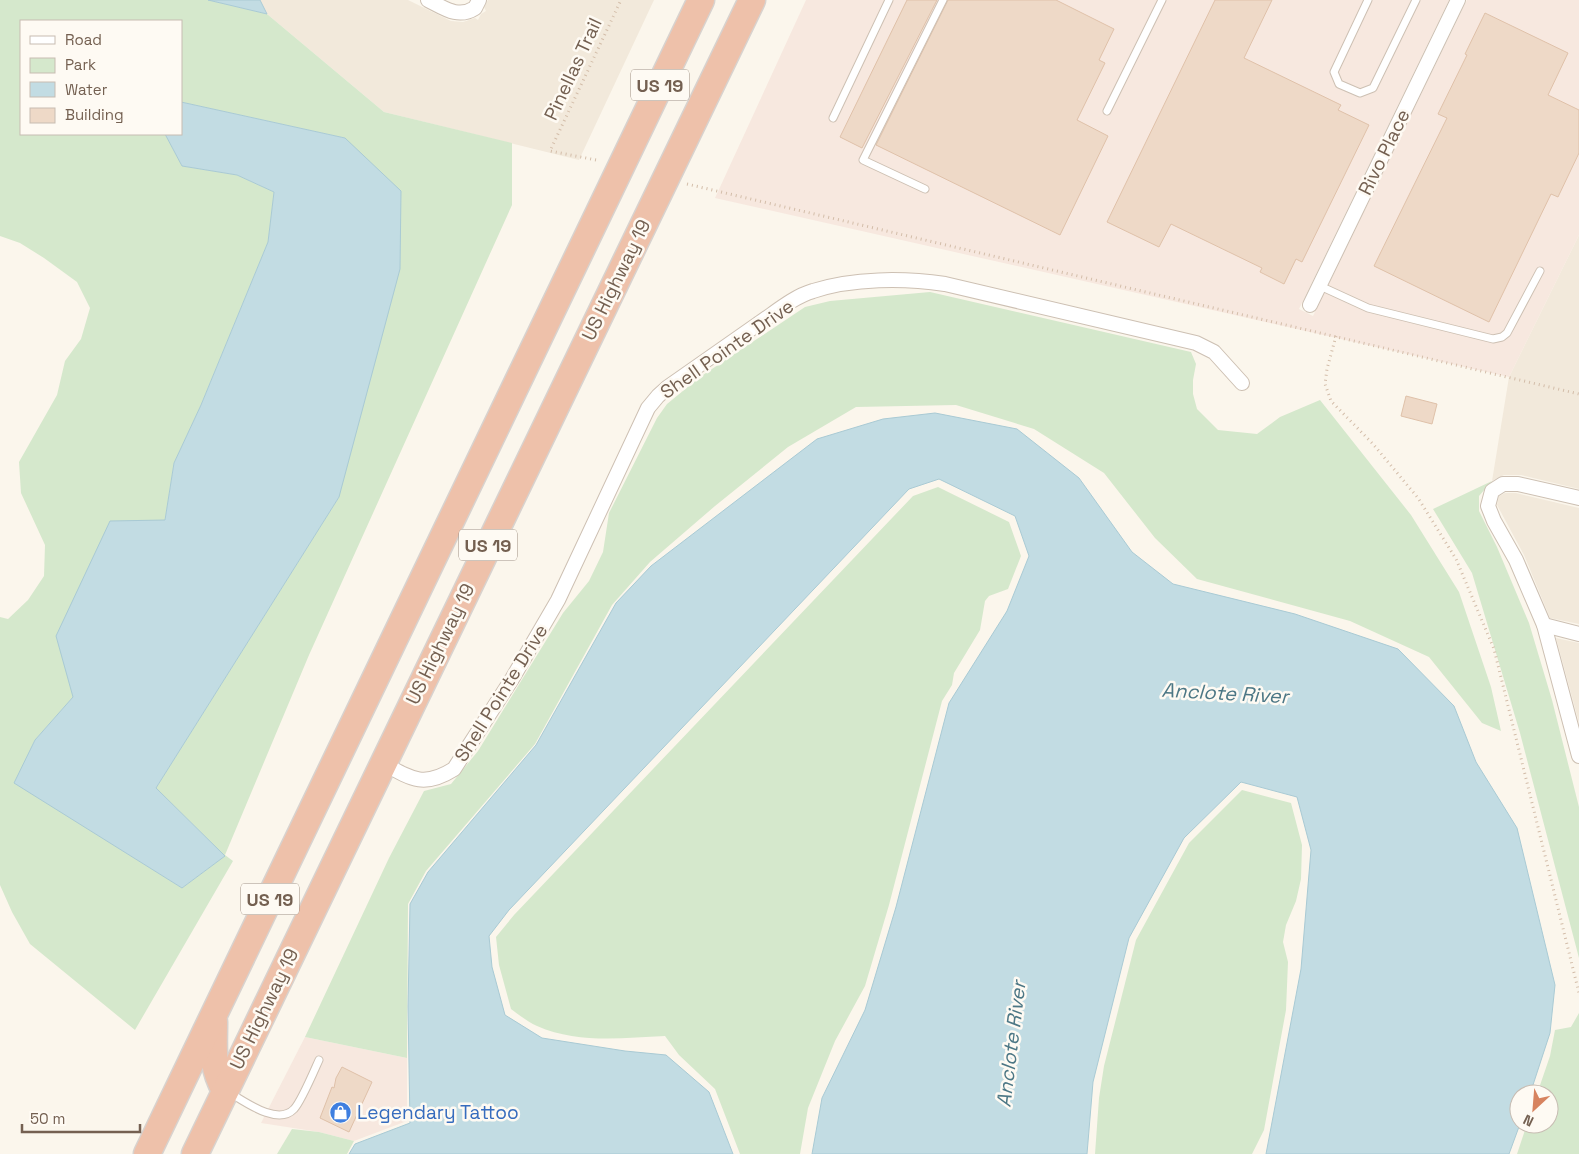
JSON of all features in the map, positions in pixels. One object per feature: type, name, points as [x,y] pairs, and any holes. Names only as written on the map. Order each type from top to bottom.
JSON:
[{"type":"highway","name":"US 19","points":[[146,1154],[215,1014],[701,0]]},
{"type":"highway","name":"US Highway 19","points":[[194,1154],[752,0]]},
{"type":"highway","points":[[215,1014],[214,1061],[217,1076],[225,1091]]},
{"type":"street","points":[[428,0],[455,13],[468,12],[477,4]]},
{"type":"street","name":"Rivo Place","points":[[1310,305],[1458,0]]},
{"type":"street","name":"Shell Pointe Drive","points":[[383,763],[405,776],[418,779],[431,780],[454,770],[512,679],[558,600],[648,408],[668,387],[790,302],[807,293],[856,283],[919,280],[945,284],[1196,343],[1214,352],[1242,383]]},
{"type":"street","points":[[1579,498],[1518,484],[1503,484],[1492,490],[1488,506],[1494,521],[1516,560],[1544,625],[1579,756]]},
{"type":"street","points":[[1544,625],[1579,634]]},
{"type":"lane","points":[[833,118],[889,0]]},
{"type":"lane","points":[[925,189],[863,160],[943,0]]},
{"type":"lane","points":[[1107,111],[1162,0]]},
{"type":"lane","points":[[1368,0],[1334,72],[1339,84],[1360,93],[1373,88],[1416,0]]},
{"type":"lane","points":[[1320,286],[1368,308],[1493,339],[1502,338],[1507,333],[1540,271]]},
{"type":"lane","points":[[225,1091],[263,1112],[277,1115],[288,1114],[295,1109],[319,1060]]},
{"type":"path","name":"Pinellas Trail","points":[[596,160],[550,151],[621,0]]},
{"type":"path","points":[[687,184],[1579,394]]},
{"type":"path","points":[[1336,336],[1325,384],[1331,401],[1373,444],[1418,498],[1456,559],[1494,649],[1579,993]]},
{"type":"shaded area","points":[[260,0],[408,0],[451,21],[463,22],[475,18],[478,20],[481,14],[486,11],[484,7],[488,0],[654,0],[579,160],[384,112],[267,14]]},
{"type":"shaded area","points":[[806,0],[1449,0],[1299,309],[1313,316],[1467,0],[1579,0],[1579,235],[1509,377],[715,198]]},
{"type":"shaded area","points":[[1579,235],[1579,489],[1521,475],[1504,475],[1492,481],[1509,377]]},
{"type":"shaded area","points":[[1505,493],[1516,493],[1579,508],[1579,624],[1550,618],[1524,555],[1497,505],[1499,496]]},
{"type":"shaded area","points":[[1556,638],[1579,643],[1579,723]]},
{"type":"shaded area","points":[[305,1037],[407,1058],[407,1121],[354,1141],[319,1132],[261,1123]]},
{"type":"green space","points":[[0,0],[208,0],[267,14],[384,112],[512,143],[512,205],[309,655],[225,855],[233,861],[135,1030],[30,944],[12,912],[0,885],[0,617],[8,619],[28,600],[44,576],[45,545],[21,493],[19,462],[57,395],[65,361],[81,339],[90,308],[77,282],[20,243],[0,236]],"holes":[[[20,20],[182,20],[182,102],[345,138],[339,497],[156,788],[225,856],[182,888],[15,783],[35,740],[73,697],[165,520],[174,463],[201,405],[268,242],[274,192],[237,175],[182,166],[166,135],[20,135]]]},
{"type":"green space","points":[[930,292],[1191,352],[1196,364],[1193,394],[1197,409],[1218,430],[1257,434],[1280,417],[1320,400],[1411,515],[1459,592],[1491,687],[1501,731],[1482,723],[1429,657],[1350,621],[1197,579],[1155,538],[1104,473],[1034,429],[956,405],[856,407],[788,447],[650,562],[612,605],[535,744],[426,871],[408,904],[407,1058],[305,1037],[389,858],[424,791],[451,784],[478,751],[563,613],[589,581],[603,552],[609,513],[657,418],[667,404],[700,377],[805,307],[830,301]]},
{"type":"green space","points":[[1492,481],[1479,496],[1479,511],[1497,547],[1529,623],[1552,700],[1579,807],[1579,958],[1520,733],[1472,573],[1433,509]]},
{"type":"green space","points":[[938,487],[1009,522],[1021,556],[1008,589],[989,596],[985,601],[980,630],[954,673],[952,685],[942,701],[889,905],[865,986],[835,1041],[808,1108],[800,1154],[740,1154],[715,1089],[679,1055],[665,1036],[584,1038],[553,1032],[537,1026],[511,1009],[499,965],[496,937],[514,915],[913,496]]},
{"type":"green space","points":[[1242,790],[1291,803],[1302,845],[1301,879],[1296,901],[1286,925],[1283,942],[1288,962],[1286,1010],[1264,1130],[1252,1154],[1095,1154],[1099,1098],[1104,1066],[1136,940],[1189,843]]},
{"type":"green space","points":[[1579,1013],[1579,1154],[1517,1154],[1524,1134],[1559,1134],[1559,1084],[1540,1084],[1550,1056],[1555,1030],[1571,1027]]},
{"type":"green space","points":[[292,1129],[319,1132],[354,1141],[347,1154],[277,1154]]},
{"type":"water","points":[[208,0],[260,0],[267,14]]},
{"type":"water","points":[[182,102],[345,138],[401,191],[400,269],[339,497],[156,788],[225,856],[182,888],[14,783],[35,740],[73,697],[56,636],[110,521],[165,520],[174,463],[201,405],[268,242],[274,192],[237,175],[182,166],[166,135],[182,135]]},
{"type":"water","name":"Anclote River","points":[[935,413],[1017,429],[1079,478],[1132,552],[1173,584],[1295,614],[1398,649],[1454,706],[1476,762],[1517,828],[1555,985],[1550,1033],[1533,1084],[1509,1084],[1509,1134],[1516,1134],[1509,1154],[1266,1154],[1301,969],[1311,850],[1297,797],[1241,782],[1184,838],[1129,938],[1093,1082],[1087,1154],[812,1154],[822,1098],[865,1010],[896,907],[949,703],[1007,611],[1029,556],[1015,516],[939,479],[909,489],[509,910],[489,936],[492,967],[505,1015],[542,1038],[625,1051],[666,1055],[709,1092],[733,1154],[349,1154],[355,1144],[410,1123],[408,1007],[410,904],[428,872],[536,745],[616,603],[651,566],[817,439],[883,419]]},
{"type":"building","points":[[907,0],[937,0],[862,148],[840,137]]},
{"type":"building","points":[[948,0],[1056,0],[1114,29],[1099,60],[1105,63],[1077,120],[1108,136],[1060,235],[876,145]]},
{"type":"building","points":[[1215,0],[1272,0],[1244,58],[1341,105],[1338,110],[1369,125],[1302,262],[1296,259],[1284,284],[1260,272],[1262,268],[1171,224],[1159,247],[1107,222]]},
{"type":"building","points":[[1485,13],[1568,53],[1548,95],[1579,110],[1579,153],[1558,197],[1551,194],[1489,322],[1374,266],[1447,118],[1438,114]]},
{"type":"building","points":[[1406,396],[1437,404],[1432,424],[1401,416]]},
{"type":"building","points":[[342,1067],[372,1082],[349,1132],[320,1118]]},
{"type":"place","name":"Legendary Tattoo","points":[[341,1112]]}]
